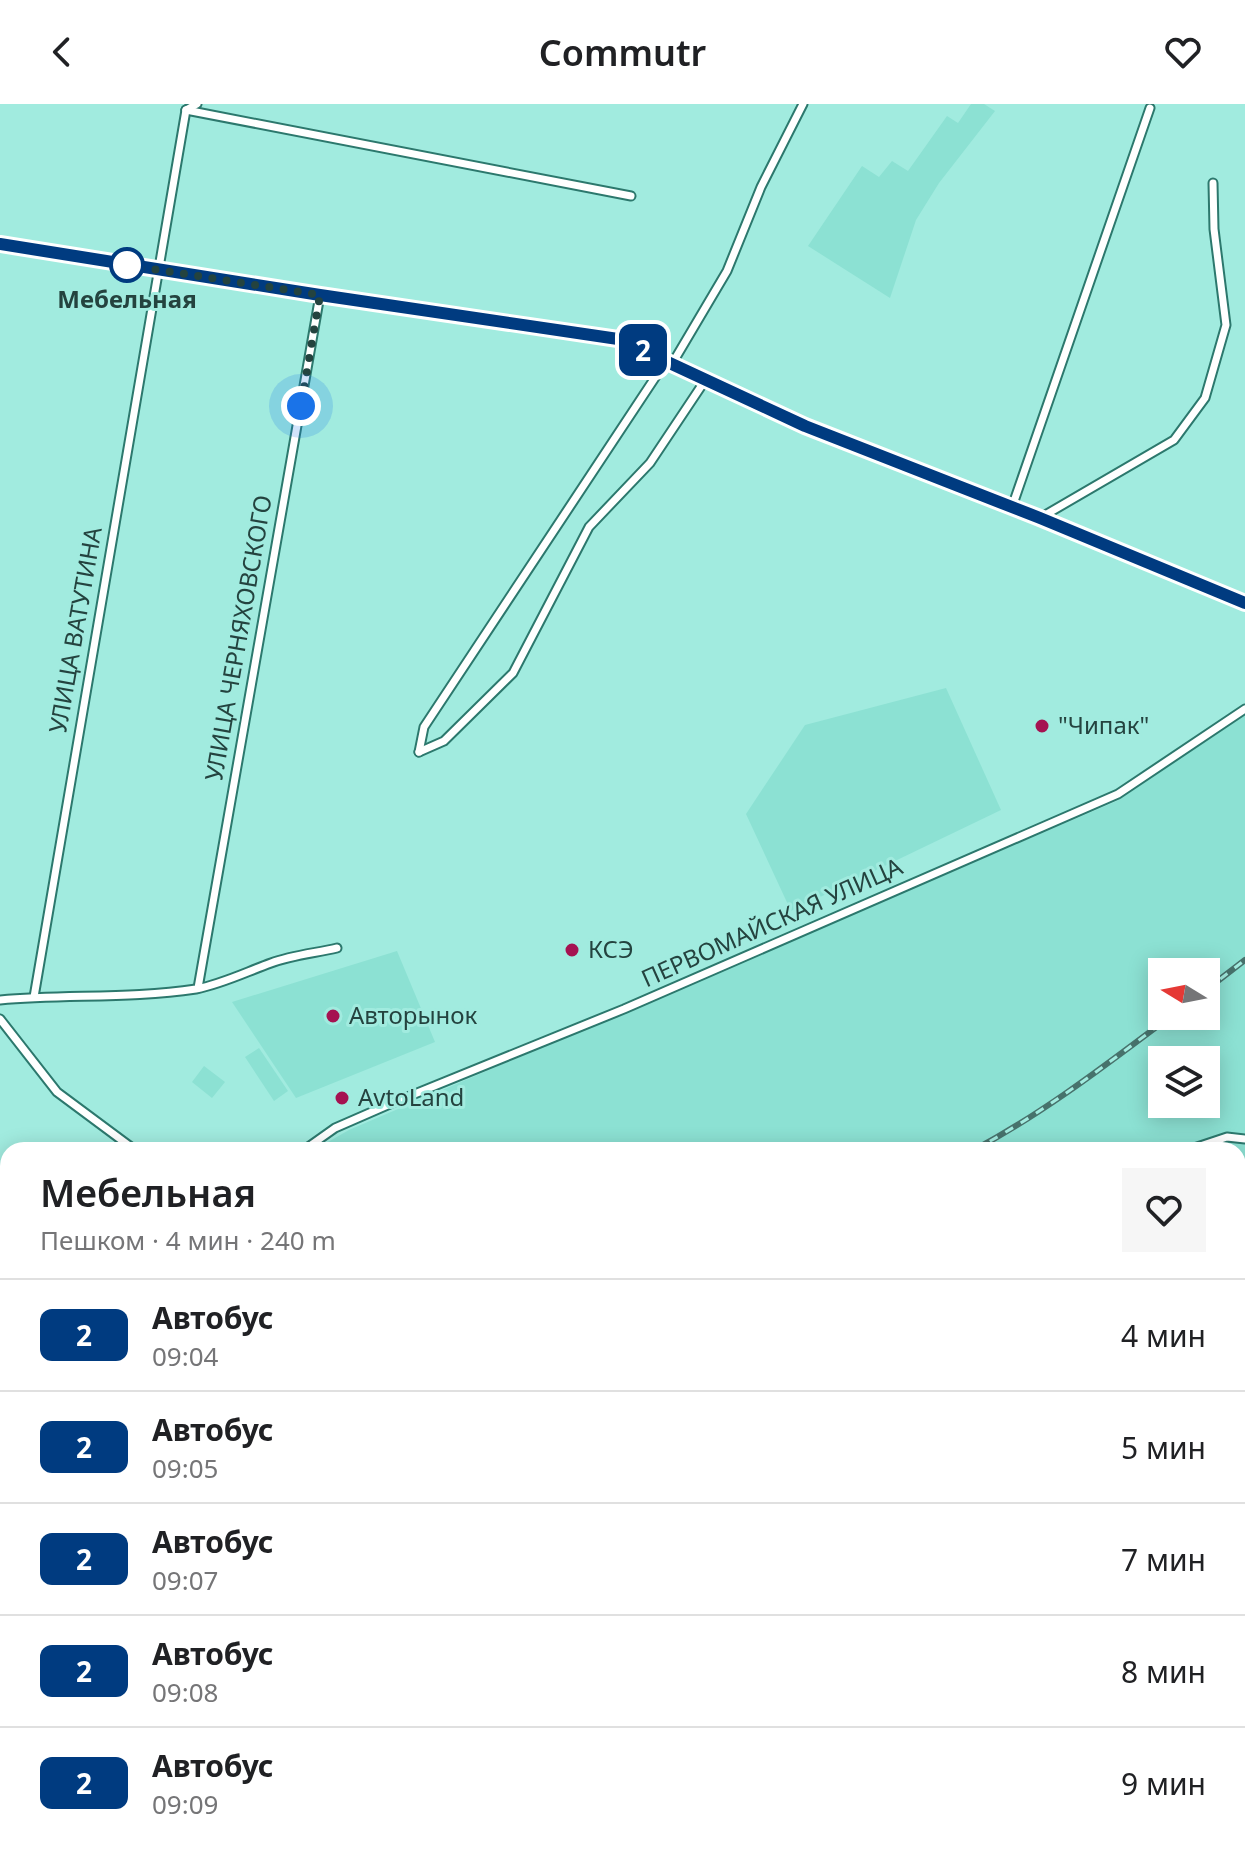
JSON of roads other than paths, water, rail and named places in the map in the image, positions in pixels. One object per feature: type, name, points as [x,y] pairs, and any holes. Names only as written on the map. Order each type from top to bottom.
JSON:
[{"type":"main road","points":[[0,244],[618,339],[805,426],[1245,603]]},
{"type":"street","points":[[186,110],[197,104]]},
{"type":"street","points":[[706,379],[650,463],[589,527],[513,673],[444,741],[419,752],[424,727],[727,271],[761,187],[803,104]]},
{"type":"street","points":[[1012,507],[1150,108]]},
{"type":"street","points":[[186,110],[631,196]]},
{"type":"street","name":"УЛИЦА ВАТУТИНА","points":[[34,997],[186,110]]},
{"type":"street","points":[[1040,518],[1174,440],[1205,398],[1226,325],[1214,229],[1213,183]]},
{"type":"street","name":"УЛИЦА ЧЕРНЯХОВСКОГО","points":[[198,988],[320,295]]},
{"type":"street","name":"ПЕРВОМАЙСКАЯ УЛИЦА","points":[[315,1142],[335,1128],[390,1104],[638,1003],[1118,794],[1245,709]]},
{"type":"street","points":[[0,1000],[112,997],[198,988],[275,961],[337,948]]},
{"type":"street","points":[[0,1019],[57,1092],[124,1142]]},
{"type":"street","points":[[1212,1142],[1227,1137],[1245,1139]]},
{"type":"railway","points":[[1220,979],[1245,960]]},
{"type":"railway","points":[[988,1142],[1051,1104],[1152,1030]]},
{"type":"place","name":"Мебельная","points":[[127,265]]},
{"type":"place","name":"\"Чипак\"","points":[[1042,726]]},
{"type":"place","name":"КСЭ","points":[[572,950]]},
{"type":"place","name":"Авторынок","points":[[333,1016]]},
{"type":"place","name":"AvtoLand","points":[[342,1098]]}]
